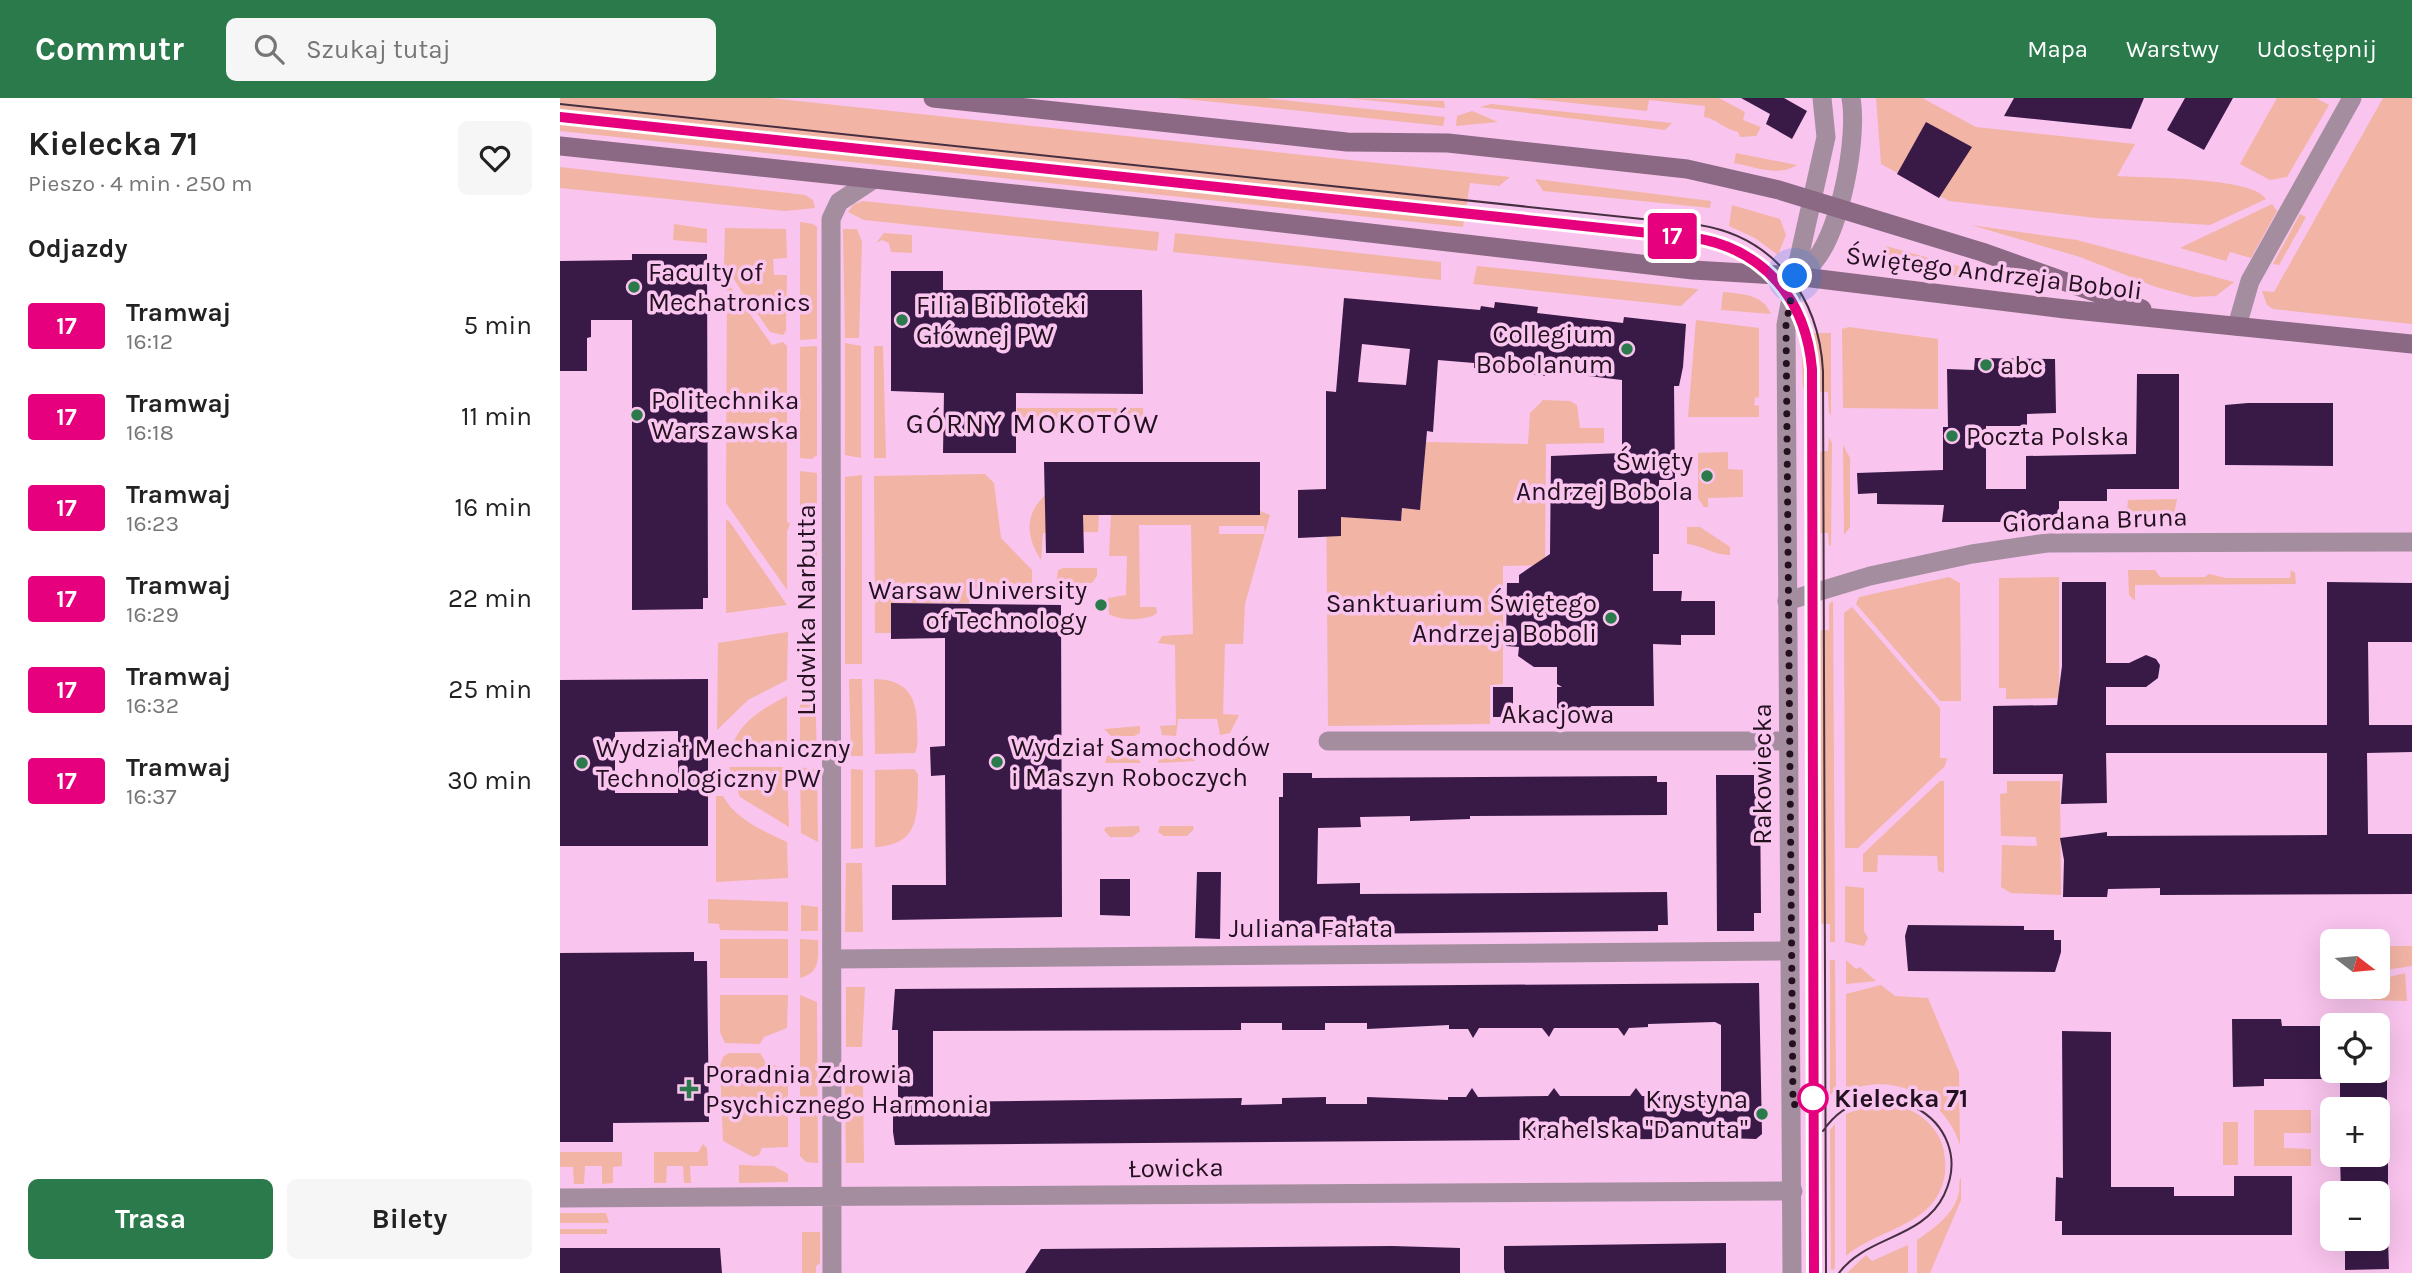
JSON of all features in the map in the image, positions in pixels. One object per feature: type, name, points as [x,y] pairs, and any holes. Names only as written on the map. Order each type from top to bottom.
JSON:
[{"type":"main road","name":"Świętego Andrzeja Boboli","points":[[933,98],[1347,142],[1448,143],[1653,164],[1723,177],[1813,201],[2021,264],[2170,319]]},
{"type":"main road","name":"Świętego Andrzeja Boboli","points":[[560,146],[1693,270],[1795,276],[2412,344]]},
{"type":"street","name":"Rakowiecka","points":[[1793,1273],[1793,987],[1790,951],[1786,325],[1826,136],[1822,98]]},
{"type":"street","points":[[1795,276],[1807,269],[1822,251],[1837,209],[1854,136],[1851,98]]},
{"type":"street","points":[[2237,326],[2250,281],[2352,98]]},
{"type":"street","name":"Ludwika Narbutta","points":[[832,1273],[831,219],[839,202],[874,179]]},
{"type":"street","name":"Giordana Bruna","points":[[1787,601],[1870,576],[1972,554],[2047,543],[2412,542]]},
{"type":"street","name":"Akacjowa","points":[[1328,741],[1788,740]]},
{"type":"street","name":"Juliana Fałata","points":[[833,960],[1790,951]]},
{"type":"street","name":"Łowicka","points":[[560,1198],[1793,1191]]},
{"type":"shaded area","points":[[560,98],[770,98],[1510,177],[1499,186],[1470,183],[1463,227],[560,131]]},
{"type":"shaded area","points":[[1176,98],[1264,98],[1445,117],[1443,126]]},
{"type":"shaded area","points":[[1346,98],[1444,101],[1445,108]]},
{"type":"shaded area","points":[[1526,98],[1719,98],[1745,112],[1743,120],[1761,127],[1756,136],[1740,137],[1738,132],[1704,117],[1705,106],[1649,100],[1647,111]]},
{"type":"shaded area","points":[[1876,98],[1922,98],[1976,127],[2135,144],[2117,176],[2173,178],[2241,186],[2266,199],[2210,225],[2096,218],[1949,201],[1881,164]]},
{"type":"shaded area","points":[[2277,98],[2316,98],[2329,105],[2287,177],[2270,180],[2240,164]]},
{"type":"shaded area","points":[[2383,98],[2412,98],[2412,324],[2273,309],[2267,305],[2262,291],[2274,292]]},
{"type":"shaded area","points":[[1491,104],[1672,123],[1665,130],[1480,107]]},
{"type":"shaded area","points":[[1472,111],[1498,122],[1456,126],[1457,116]]},
{"type":"shaded area","points":[[1736,153],[1797,165],[1790,169],[1774,171],[1758,169],[1734,163]]},
{"type":"shaded area","points":[[560,167],[805,195],[813,200],[815,208],[785,211],[560,188]]},
{"type":"shaded area","points":[[1535,179],[1711,201],[1710,208],[1543,191]]},
{"type":"shaded area","points":[[863,201],[1159,232],[1157,251],[864,220],[848,212],[854,204]]},
{"type":"shaded area","points":[[2272,204],[2277,211],[2251,258],[2230,252],[2226,261],[2180,248]]},
{"type":"shaded area","points":[[1732,205],[1780,219],[1786,235],[1778,255],[1755,238],[1729,226]]},
{"type":"shaded area","points":[[2300,214],[2306,217],[2279,265],[2273,264]]},
{"type":"shaded area","points":[[800,222],[817,227],[817,339],[800,340]]},
{"type":"shaded area","points":[[674,224],[707,229],[707,243],[673,240]]},
{"type":"shaded area","points":[[1971,225],[2077,240],[2234,282],[2216,296],[2193,297],[2156,287],[2080,257]]},
{"type":"shaded area","points":[[725,228],[786,229],[787,258],[773,259],[774,275],[787,275],[786,331],[783,335],[770,332],[724,265]]},
{"type":"shaded area","points":[[843,229],[857,229],[862,242],[859,338],[845,338]]},
{"type":"shaded area","points":[[884,233],[912,235],[912,253],[891,252],[889,243],[882,240],[876,243]]},
{"type":"shaded area","points":[[1175,233],[1441,262],[1441,280],[1173,252]]},
{"type":"shaded area","points":[[1886,246],[2001,278],[2000,281],[1880,267]]},
{"type":"shaded area","points":[[1477,266],[1699,289],[1681,306],[1473,284]]},
{"type":"shaded area","points":[[727,282],[772,345],[783,342],[787,346],[787,522],[790,524],[787,531],[787,590],[726,503]]},
{"type":"shaded area","points":[[1723,292],[1757,299],[1763,302],[1771,314],[1721,310]]},
{"type":"shaded area","points":[[1696,320],[1759,328],[1759,397],[1755,398],[1754,405],[1759,406],[1759,417],[1688,417]]},
{"type":"shaded area","points":[[1849,327],[1938,339],[1938,409],[1843,408],[1842,329]]},
{"type":"shaded area","points":[[1801,333],[1831,333],[1831,415],[1828,392],[1807,391],[1803,388]]},
{"type":"shaded area","points":[[845,343],[861,346],[861,458],[845,455]]},
{"type":"shaded area","points":[[817,346],[817,455],[812,459],[800,458],[800,347]]},
{"type":"shaded area","points":[[874,346],[883,346],[886,458],[874,458]]},
{"type":"shaded area","points":[[1543,400],[1570,401],[1577,405],[1580,428],[1604,428],[1604,443],[1546,444],[1545,565],[1503,566],[1503,684],[1490,685],[1490,724],[1328,726],[1326,472],[1367,519],[1401,521],[1402,508],[1420,509],[1426,442],[1528,444],[1530,413]]},
{"type":"shaded area","points":[[1017,408],[1117,408],[1118,411],[1124,411],[1124,408],[1143,408],[1144,429],[1135,432],[1135,418],[1016,418]]},
{"type":"shaded area","points":[[1829,437],[1832,443],[1831,546],[1828,533],[1807,533],[1807,452],[1828,451]]},
{"type":"shaded area","points":[[1843,445],[1850,458],[1850,527],[1844,535]]},
{"type":"shaded area","points":[[1728,452],[1728,469],[1743,470],[1743,497],[1708,498],[1708,507],[1704,507],[1698,498],[1698,453]]},
{"type":"shaded area","points":[[800,471],[817,473],[817,596],[815,602],[800,607]]},
{"type":"shaded area","points":[[985,474],[994,483],[1001,538],[1032,570],[1032,584],[999,584],[999,590],[969,589],[969,603],[892,603],[891,633],[875,633],[874,476]]},
{"type":"shaded area","points":[[862,475],[862,664],[845,664],[845,477]]},
{"type":"shaded area","points":[[1045,495],[1045,515],[1099,515],[1098,532],[1043,533],[1041,560],[1032,543],[1030,526],[1033,511]]},
{"type":"shaded area","points":[[2177,499],[2173,520],[2126,521],[2128,500]]},
{"type":"shaded area","points":[[1260,511],[1270,515],[1265,533],[1264,526],[1219,526],[1219,534],[1265,534],[1245,604],[1243,644],[1225,644],[1223,714],[1239,715],[1230,733],[1220,735],[1217,719],[1178,719],[1176,736],[1162,735],[1160,726],[1176,725],[1175,645],[1158,643],[1162,636],[1193,634],[1191,525],[1139,525],[1140,607],[1156,607],[1157,613],[1147,618],[1126,619],[1109,614],[1108,598],[1126,595],[1127,556],[1109,556],[1111,515],[1260,515]]},
{"type":"shaded area","points":[[726,520],[729,521],[787,605],[726,613]]},
{"type":"shaded area","points":[[1687,527],[1700,527],[1730,547],[1730,555],[1687,544]]},
{"type":"shaded area","points":[[1097,568],[1097,576],[1092,583],[1072,583],[1065,591],[1056,585],[1058,570]]},
{"type":"shaded area","points":[[2128,570],[2155,570],[2160,577],[2205,577],[2209,574],[2226,578],[2290,578],[2291,570],[2295,573],[2296,584],[2135,585],[2135,601],[2129,595]]},
{"type":"shaded area","points":[[1949,577],[1960,583],[1961,701],[1940,701],[1856,604],[1859,597]]},
{"type":"shaded area","points":[[2059,577],[2059,698],[2006,699],[2006,688],[1999,688],[1999,578]]},
{"type":"shaded area","points":[[1833,601],[1835,942],[1830,942],[1830,924],[1808,923],[1805,631],[1829,630],[1829,604]]},
{"type":"shaded area","points":[[1852,607],[1940,708],[1940,758],[1947,758],[1945,766],[1858,848],[1845,848],[1844,613]]},
{"type":"shaded area","points":[[811,630],[817,637],[815,660],[806,672],[800,675],[800,631]]},
{"type":"shaded area","points":[[788,632],[787,680],[748,700],[717,730],[718,643]]},
{"type":"shaded area","points":[[849,679],[862,679],[863,756],[851,756]]},
{"type":"shaded area","points":[[874,679],[894,682],[912,697],[916,714],[915,753],[875,754]]},
{"type":"shaded area","points":[[815,686],[817,755],[814,759],[800,759],[800,693]]},
{"type":"shaded area","points":[[787,696],[787,759],[728,759],[736,737],[749,720]]},
{"type":"shaded area","points":[[1140,726],[1140,733],[1134,736],[1111,736],[1104,729]]},
{"type":"shaded area","points":[[1166,753],[1188,754],[1195,761],[1158,763],[1160,756]]},
{"type":"shaded area","points":[[1135,754],[1141,763],[1105,763],[1107,756]]},
{"type":"shaded area","points":[[729,767],[787,767],[789,827],[740,797]]},
{"type":"shaded area","points":[[800,767],[817,770],[818,842],[801,833]]},
{"type":"shaded area","points":[[851,769],[863,770],[863,848],[851,849]]},
{"type":"shaded area","points":[[914,769],[918,774],[918,800],[914,823],[909,833],[891,845],[875,847],[875,770]]},
{"type":"shaded area","points":[[1940,781],[1944,781],[1944,873],[1938,871],[1937,856],[1878,855],[1877,872],[1863,872],[1863,854]]},
{"type":"shaded area","points":[[2007,781],[2060,781],[2061,895],[2011,893],[2001,887],[2002,845],[2037,846],[2036,837],[2001,836],[2000,794],[2007,793]]},
{"type":"shaded area","points":[[716,796],[723,796],[735,812],[751,824],[787,842],[788,878],[716,882]]},
{"type":"shaded area","points":[[1139,826],[1140,831],[1132,837],[1110,837],[1104,830],[1106,827]]},
{"type":"shaded area","points":[[1160,826],[1193,826],[1194,829],[1187,836],[1164,836],[1158,832]]},
{"type":"shaded area","points":[[846,863],[862,863],[863,932],[845,932]]},
{"type":"shaded area","points":[[1845,886],[1864,888],[1864,931],[1868,938],[1864,946],[1845,942]]},
{"type":"shaded area","points":[[708,899],[788,902],[788,931],[720,930],[719,924],[708,923]]},
{"type":"shaded area","points":[[801,905],[818,907],[818,931],[801,931]]},
{"type":"shaded area","points":[[720,939],[788,939],[788,978],[720,978]]},
{"type":"shaded area","points":[[800,939],[818,940],[818,952],[815,968],[807,976],[800,978]]},
{"type":"shaded area","points":[[2390,946],[2412,946],[2412,966],[2390,969]]},
{"type":"shaded area","points":[[1830,960],[1835,960],[1836,1089],[1830,1095]]},
{"type":"shaded area","points":[[1846,960],[1856,969],[1860,967],[1876,981],[1846,984]]},
{"type":"shaded area","points":[[2405,973],[2407,1001],[2371,1000],[2390,999],[2390,977]]},
{"type":"shaded area","points":[[1881,985],[1895,996],[1928,998],[1959,1072],[1960,1145],[1943,1114],[1915,1093],[1882,1084],[1846,1092],[1846,994]]},
{"type":"shaded area","points":[[846,987],[865,987],[862,1047],[846,1047]]},
{"type":"shaded area","points":[[720,995],[788,995],[787,1028],[764,1037],[760,1044],[725,1043],[720,1032]]},
{"type":"shaded area","points":[[800,995],[817,1002],[818,1163],[806,1162],[800,1156]]},
{"type":"shaded area","points":[[729,1053],[760,1053],[766,1063],[788,1069],[788,1147],[762,1148],[759,1155],[753,1157],[723,1141],[720,1066],[723,1057]]},
{"type":"shaded area","points":[[845,1084],[863,1085],[864,1163],[846,1163]]},
{"type":"shaded area","points":[[1875,1103],[1909,1110],[1930,1125],[1943,1146],[1945,1173],[1940,1191],[1920,1215],[1846,1256],[1846,1114]]},
{"type":"shaded area","points":[[2254,1110],[2311,1110],[2311,1133],[2284,1133],[2284,1148],[2311,1149],[2311,1166],[2254,1166]]},
{"type":"shaded area","points":[[2223,1122],[2238,1122],[2238,1165],[2223,1165]]},
{"type":"shaded area","points":[[1835,1124],[1834,1270],[1831,1269],[1830,1130]]},
{"type":"shaded area","points":[[703,1144],[707,1148],[708,1166],[690,1166],[691,1183],[684,1183],[683,1166],[667,1166],[666,1183],[654,1183],[654,1152],[698,1152]]},
{"type":"shaded area","points":[[560,1152],[622,1152],[622,1166],[613,1167],[613,1183],[602,1184],[602,1166],[585,1166],[584,1184],[574,1184],[573,1167],[560,1167]]},
{"type":"shaded area","points":[[739,1165],[774,1166],[788,1174],[788,1182],[739,1183]]},
{"type":"shaded area","points":[[1961,1177],[1961,1200],[1930,1273],[1917,1273],[1917,1240],[1943,1220],[1953,1207]]},
{"type":"shaded area","points":[[560,1213],[606,1213],[609,1223],[560,1223]]},
{"type":"shaded area","points":[[560,1229],[607,1229],[607,1234],[560,1234]]},
{"type":"shaded area","points":[[802,1232],[820,1232],[820,1263],[816,1266],[816,1273],[802,1273]]},
{"type":"shaded area","points":[[1908,1245],[1908,1273],[1847,1273],[1866,1255],[1872,1261]]},
{"type":"building","points":[[1741,98],[1784,98],[1807,111],[1792,139],[1766,124],[1770,114]]},
{"type":"building","points":[[2014,98],[2144,98],[2131,129],[2004,116]]},
{"type":"building","points":[[2185,98],[2233,98],[2204,150],[2167,130]]},
{"type":"building","points":[[1926,122],[1972,147],[1939,198],[1897,174]]},
{"type":"building","points":[[632,254],[707,254],[708,598],[703,598],[703,609],[632,610],[632,320],[591,320],[591,337],[587,338],[587,371],[560,371],[560,261],[632,260]]},
{"type":"building","points":[[891,271],[943,271],[943,290],[1142,290],[1143,394],[1016,393],[1016,453],[943,453],[944,393],[891,391]]},
{"type":"building","points":[[1344,298],[1480,310],[1481,306],[1494,308],[1495,302],[1538,307],[1537,313],[1623,323],[1624,317],[1686,324],[1683,367],[1679,386],[1674,386],[1675,480],[1659,480],[1659,554],[1653,554],[1653,591],[1682,591],[1681,601],[1715,601],[1715,635],[1681,635],[1681,645],[1653,644],[1654,706],[1591,706],[1590,710],[1557,710],[1557,687],[1562,687],[1557,684],[1557,667],[1534,667],[1518,656],[1519,647],[1506,646],[1507,583],[1519,583],[1519,575],[1550,554],[1551,456],[1622,453],[1622,380],[1546,371],[1545,376],[1474,368],[1474,363],[1438,360],[1433,432],[1427,431],[1420,510],[1402,508],[1401,521],[1341,517],[1341,536],[1298,538],[1298,490],[1326,489],[1326,391],[1336,392]],"holes":[[[1362,344],[1410,349],[1406,385],[1358,382]]]},
{"type":"building","points":[[1975,358],[2055,359],[2056,413],[2027,414],[2027,426],[1986,426],[1986,489],[2026,489],[2026,456],[2136,454],[2137,374],[2179,374],[2179,489],[2107,489],[2107,501],[2059,501],[2059,522],[1942,522],[1944,505],[1877,504],[1877,493],[1858,494],[1857,473],[1943,470],[1943,427],[1948,427],[1947,369],[1974,370]]},
{"type":"building","points":[[2333,403],[2333,466],[2225,465],[2225,405]]},
{"type":"building","points":[[1044,462],[1260,462],[1260,515],[1083,515],[1084,553],[1046,553]]},
{"type":"building","points":[[2062,582],[2106,582],[2106,663],[2129,663],[2146,655],[2156,659],[2160,665],[2158,678],[2146,687],[2106,687],[2106,725],[2327,725],[2327,582],[2412,583],[2412,642],[2368,642],[2369,725],[2412,725],[2412,752],[2367,753],[2368,834],[2412,834],[2412,894],[2160,895],[2160,888],[2108,889],[2107,897],[2063,897],[2064,860],[2060,838],[2107,832],[2107,836],[2327,835],[2327,753],[2106,753],[2107,803],[2061,804],[2063,774],[1993,774],[1993,706],[2057,705],[2062,666]]},
{"type":"building","name":"Wydział Samochodów i Maszyn Roboczych","points":[[891,603],[1061,605],[1062,917],[892,920],[892,885],[946,885],[945,775],[931,776],[930,747],[945,746],[945,638],[891,639]]},
{"type":"building","points":[[708,679],[708,846],[560,846],[560,680]],"holes":[[[678,731],[678,793],[615,793],[615,732]]]},
{"type":"building","points":[[1493,687],[1513,687],[1513,717],[1493,717]]},
{"type":"building","points":[[1283,773],[1312,773],[1312,778],[1657,776],[1657,782],[1667,782],[1667,815],[1470,816],[1470,819],[1410,821],[1410,816],[1360,817],[1361,827],[1318,828],[1317,884],[1360,883],[1360,894],[1667,892],[1668,925],[1658,925],[1658,931],[1329,934],[1279,931],[1279,797],[1283,797]]},
{"type":"building","points":[[1716,775],[1754,775],[1754,793],[1760,793],[1761,913],[1754,913],[1754,931],[1717,931]]},
{"type":"building","points":[[1197,872],[1221,872],[1220,939],[1195,938]]},
{"type":"building","points":[[1100,879],[1130,879],[1130,916],[1100,915]]},
{"type":"building","points":[[1908,925],[2024,926],[2024,930],[2054,930],[2054,940],[2061,940],[2061,952],[2055,972],[1908,971],[1905,936]]},
{"type":"building","points":[[694,952],[694,961],[707,961],[709,1122],[613,1123],[613,1142],[560,1142],[560,953]]},
{"type":"building","points":[[1759,983],[1762,1134],[1756,1139],[1662,1136],[1662,1139],[895,1145],[893,1103],[898,1103],[898,1030],[892,1030],[895,989]],"holes":[[[1715,1022],[1721,1025],[1721,1099],[1660,1099],[1660,1096],[1642,1096],[1636,1088],[1630,1096],[1560,1096],[1554,1088],[1548,1096],[1478,1097],[1472,1088],[1466,1097],[1448,1097],[1448,1100],[1367,1097],[1367,1104],[1326,1104],[1326,1097],[1282,1098],[1282,1104],[1241,1105],[1242,1098],[933,1102],[933,1031],[1241,1030],[1241,1023],[1282,1023],[1282,1030],[1325,1030],[1325,1023],[1367,1023],[1367,1029],[1449,1025],[1449,1029],[1468,1029],[1473,1038],[1479,1028],[1542,1028],[1549,1037],[1554,1028],[1618,1028],[1624,1036],[1629,1028],[1648,1027],[1648,1024]]]},
{"type":"building","points":[[2232,1019],[2281,1019],[2282,1026],[2320,1026],[2320,1079],[2264,1079],[2264,1086],[2233,1087]]},
{"type":"building","points":[[2062,1031],[2111,1032],[2111,1187],[2174,1187],[2174,1196],[2234,1196],[2234,1176],[2292,1176],[2292,1235],[2062,1235],[2062,1221],[2055,1221],[2056,1177],[2063,1178]]},
{"type":"building","points":[[2340,1083],[2387,1083],[2387,1097],[2340,1097]]},
{"type":"building","points":[[2340,1167],[2388,1167],[2388,1181],[2341,1181]]},
{"type":"building","points":[[1726,1243],[1726,1273],[1505,1273],[1504,1269],[1504,1246]]},
{"type":"building","points":[[1392,1246],[1460,1248],[1460,1273],[1025,1273],[1041,1249]]},
{"type":"building","points":[[560,1248],[720,1248],[722,1273],[560,1273]]},
{"type":"building","points":[[2345,1251],[2388,1251],[2389,1269],[2345,1270]]},
{"type":"tram line","points":[[560,104],[1699,225],[1750,242],[1771,257],[1802,295],[1813,319],[1820,344],[1823,371],[1826,1273]]},
{"type":"tram line","points":[[560,117],[1696,238],[1721,244],[1742,254],[1778,282],[1801,321],[1812,369],[1814,1273]]},
{"type":"tram line","name":"17","points":[[560,117],[1696,238],[1745,254],[1768,271],[1781,284],[1800,314],[1812,369],[1814,1273]]},
{"type":"tram line","points":[[1823,1131],[1843,1110],[1867,1100],[1892,1100],[1915,1108],[1935,1122],[1947,1143],[1951,1167],[1944,1195],[1923,1221],[1864,1251],[1839,1273]]},
{"type":"place","name":"Faculty of Mechatronics","points":[[634,287]]},
{"type":"place","name":"Filia Biblioteki Głównej PW","points":[[902,320]]},
{"type":"place","name":"Collegium Bobolanum","points":[[1627,349]]},
{"type":"place","name":"abc","points":[[1986,365]]},
{"type":"place","name":"Politechnika Warszawska","points":[[637,415]]},
{"type":"place","name":"Poczta Polska","points":[[1952,436]]},
{"type":"place","name":"Święty Andrzej Bobola","points":[[1707,476]]},
{"type":"place","name":"Warsaw University of Technology","points":[[1101,605]]},
{"type":"place","name":"Sanktuarium Świętego Andrzeja Boboli","points":[[1611,618]]},
{"type":"place","name":"Wydział Samochodów i Maszyn Roboczych","points":[[997,762]]},
{"type":"place","name":"Wydział Mechaniczny Technologiczny PW","points":[[582,763]]},
{"type":"place","name":"Poradnia Zdrowia Psychicznego Harmonia","points":[[689,1089]]},
{"type":"place","name":"Kielecka 71","points":[[1813,1098]]},
{"type":"place","name":"Krystyna Krahelska \"Danuta\"","points":[[1762,1114]]},
{"type":"district","name":"GÓRNY MOKOTÓW","points":[[1033,423]]},
{"type":"route","points":[[1795,276],[1786,325],[1793,1105],[1813,1098]]}]
